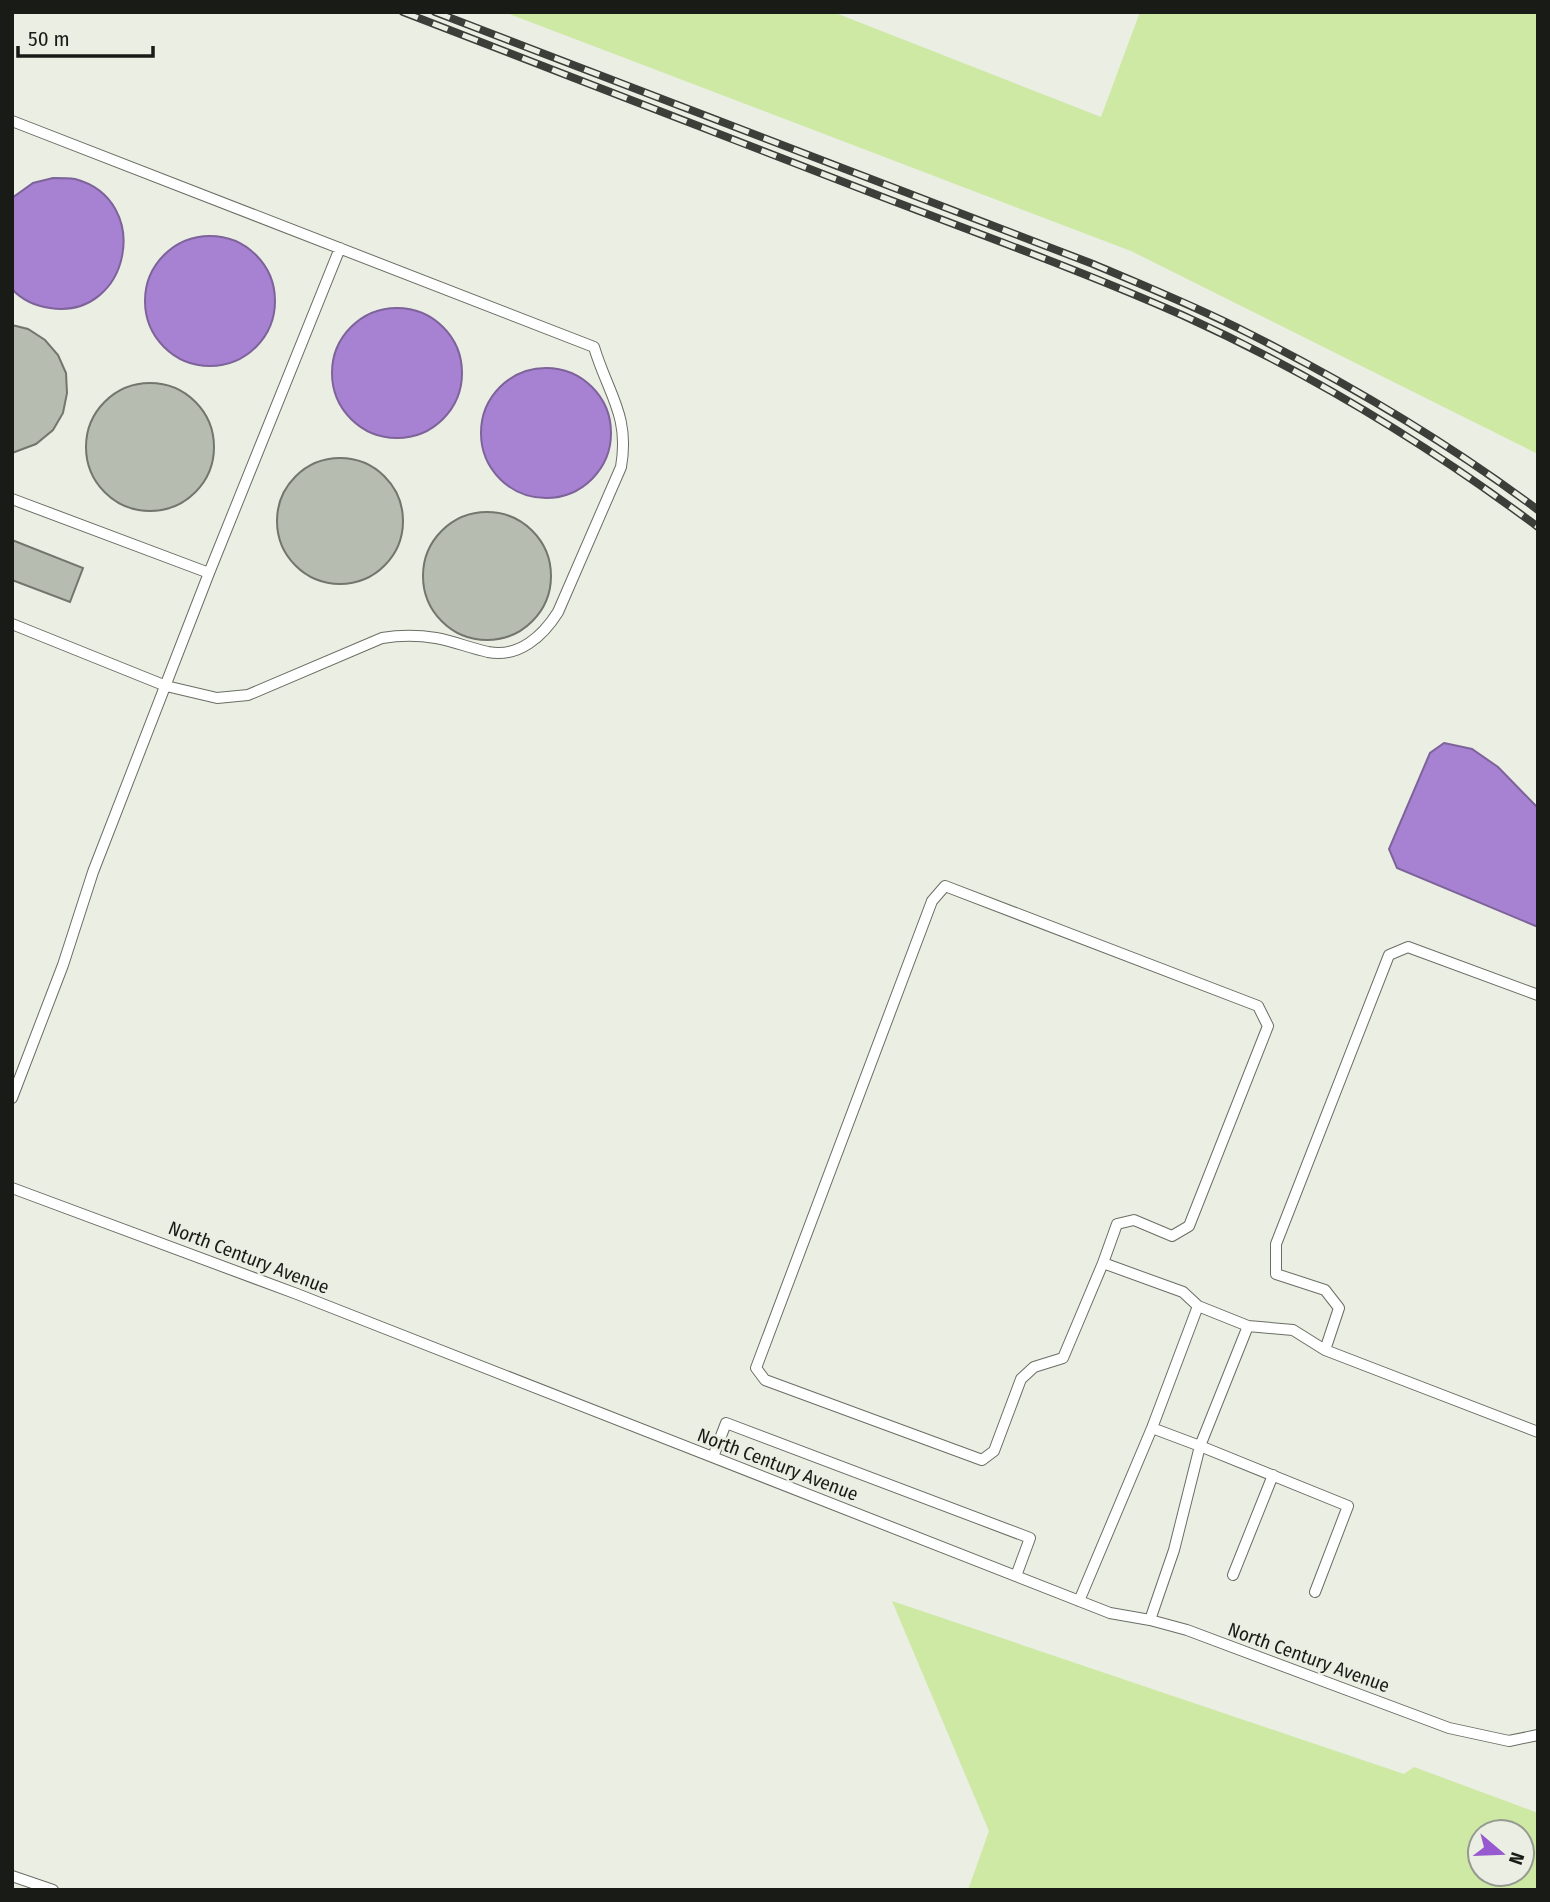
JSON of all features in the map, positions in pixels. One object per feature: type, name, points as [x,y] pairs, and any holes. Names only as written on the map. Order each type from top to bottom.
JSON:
[{"type":"lane","points":[[12,121],[594,347],[622,418],[625,446],[621,467],[558,612],[547,630],[537,639],[502,653],[435,638],[402,635],[382,638],[248,695],[217,698],[166,686],[12,624]]},
{"type":"lane","points":[[12,1098],[63,965],[93,872],[209,573],[340,248]]},
{"type":"lane","points":[[12,499],[209,573]]},
{"type":"lane","points":[[945,886],[1258,1006],[1268,1026],[1189,1226],[1172,1236],[1134,1220],[1117,1224],[1103,1263],[1063,1358],[1034,1367],[1021,1379],[994,1451],[982,1460],[765,1380],[756,1368],[932,901],[945,886]]},
{"type":"lane","points":[[1325,1350],[1339,1308],[1325,1290],[1276,1273],[1276,1244],[1389,955],[1408,947],[1538,995]]},
{"type":"lane","name":"North Century Avenue","points":[[12,1188],[298,1294],[1110,1613],[1187,1630],[1449,1728],[1509,1741],[1538,1735]]},
{"type":"lane","points":[[1103,1263],[1183,1292],[1198,1306],[1248,1326],[1293,1331],[1325,1350],[1538,1432]]},
{"type":"lane","points":[[1079,1601],[1152,1428],[1198,1306]]},
{"type":"lane","points":[[1150,1620],[1174,1549],[1200,1446],[1248,1326]]},
{"type":"lane","points":[[713,1457],[726,1423],[1030,1538],[1016,1576]]},
{"type":"lane","points":[[1152,1428],[1348,1506],[1315,1592]]},
{"type":"lane","points":[[1233,1575],[1273,1475]]},
{"type":"lane","points":[[12,1876],[53,1890]]},
{"type":"green space","points":[[504,12],[833,12],[1101,117],[1140,12],[1538,12],[1538,454],[1131,251]]},
{"type":"green space","points":[[892,1601],[1404,1774],[1414,1767],[1538,1813],[1538,1890],[968,1890],[989,1831]]},
{"type":"shaded area","points":[[53,178],[75,179],[100,191],[116,210],[123,232],[122,256],[114,278],[99,296],[77,307],[40,306],[12,289],[12,198],[33,183]]},
{"type":"shaded area","points":[[210,236],[235,241],[256,255],[270,276],[275,301],[270,326],[256,347],[235,361],[210,366],[185,361],[164,347],[150,326],[145,301],[150,276],[164,255],[185,241]]},
{"type":"shaded area","points":[[397,308],[422,313],[443,327],[457,348],[462,373],[457,398],[443,419],[422,433],[397,438],[372,433],[351,419],[337,398],[332,373],[337,348],[351,327],[372,313]]},
{"type":"shaded area","points":[[546,368],[571,373],[592,387],[606,408],[611,433],[606,458],[592,479],[571,493],[546,498],[521,493],[500,479],[486,458],[481,433],[486,408],[500,387],[521,373]]},
{"type":"shaded area","points":[[1444,743],[1472,749],[1498,767],[1538,808],[1538,927],[1397,868],[1389,849],[1430,753]]},
{"type":"building","points":[[12,325],[28,329],[45,340],[58,355],[66,373],[67,393],[63,413],[53,430],[36,444],[12,453]]},
{"type":"building","points":[[150,383],[174,388],[195,402],[209,423],[214,447],[209,471],[195,492],[174,506],[150,511],[126,506],[105,492],[91,471],[86,447],[91,423],[105,402],[126,388]]},
{"type":"building","points":[[340,458],[364,462],[385,476],[399,497],[403,521],[399,545],[385,566],[364,580],[340,584],[316,580],[295,566],[281,545],[277,521],[281,497],[295,476],[316,462]]},
{"type":"building","points":[[487,512],[511,517],[532,531],[546,552],[551,576],[546,600],[532,621],[511,635],[487,640],[463,635],[442,621],[428,600],[423,576],[428,552],[442,531],[463,517]]},
{"type":"building","points":[[12,540],[83,568],[70,602],[12,580]]},
{"type":"railway","points":[[403,12],[1067,267],[1182,315],[1229,337],[1366,411],[1410,438],[1538,527]]},
{"type":"railway","points":[[435,12],[1093,264],[1229,323],[1360,393],[1468,461],[1538,510]]}]
